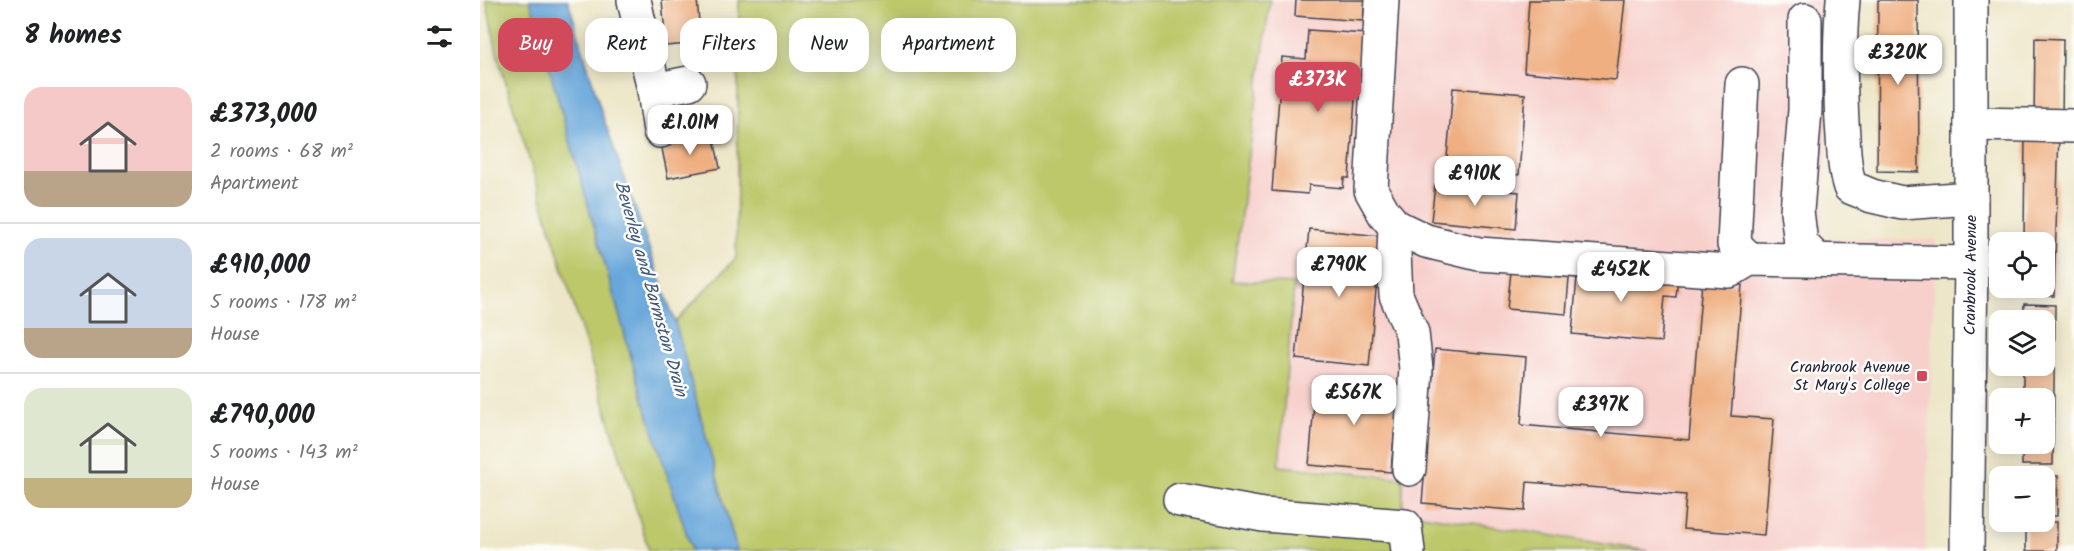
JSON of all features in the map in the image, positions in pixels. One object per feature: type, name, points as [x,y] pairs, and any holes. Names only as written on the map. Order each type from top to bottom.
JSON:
[{"type":"street","points":[[634,0],[654,90],[660,131]]},
{"type":"street","points":[[1382,0],[1371,190],[1384,213],[1395,226],[1426,241],[1479,254],[1729,271],[1749,259],[1971,263]]},
{"type":"street","points":[[1843,0],[1840,25],[1841,93],[1845,172],[1850,187],[1872,196],[1902,203],[1971,198]]},
{"type":"street","name":"Cranbrook Avenue","points":[[1967,551],[1971,263],[1971,0]]},
{"type":"street","points":[[1805,20],[1805,110],[1797,211],[1801,244],[1817,260]]},
{"type":"street","points":[[654,90],[689,83]]},
{"type":"street","points":[[1742,84],[1734,244],[1749,259]]},
{"type":"street","points":[[1971,124],[2074,126]]},
{"type":"street","points":[[1395,226],[1396,295],[1412,333],[1416,369],[1409,469]]},
{"type":"street","points":[[1180,500],[1263,515],[1405,526],[1408,551]]},
{"type":"shaded area","points":[[1270,0],[1834,0],[1822,239],[1936,240],[1925,551],[1648,551],[1403,512],[1402,478],[1278,466],[1294,284],[1232,281]]},
{"type":"green space","points":[[486,0],[530,0],[535,18],[498,18],[498,57]]},
{"type":"green space","points":[[739,0],[1270,0],[1232,281],[1294,284],[1279,466],[1403,478],[1403,512],[1648,551],[737,551],[675,322],[736,258],[738,72],[777,72],[777,18],[739,18]]},
{"type":"green space","points":[[503,72],[550,72],[643,399],[692,551],[649,551]]},
{"type":"water","name":"Beverley and Barmston Drain","points":[[530,0],[568,0],[585,57],[585,72],[589,72],[675,322],[737,551],[692,551],[643,399],[550,72],[573,72],[573,18],[535,18]]},
{"type":"building","points":[[662,0],[697,0],[699,18],[680,18],[680,45],[668,46],[668,18],[664,18]]},
{"type":"building","points":[[1296,0],[1365,0],[1363,21],[1295,16]]},
{"type":"building","points":[[1529,0],[1625,0],[1616,80],[1524,72]]},
{"type":"building","points":[[1878,0],[1918,0],[1919,172],[1877,171]]},
{"type":"building","points":[[1308,30],[1367,34],[1363,75],[1357,74],[1349,178],[1344,178],[1343,188],[1309,185],[1308,194],[1272,191],[1282,57],[1306,59]]},
{"type":"building","points":[[2035,38],[2063,39],[2062,121],[2034,121]]},
{"type":"building","points":[[1453,88],[1525,94],[1519,175],[1446,169]]},
{"type":"building","points":[[2025,131],[2059,132],[2055,263],[2055,232],[2024,232]]},
{"type":"building","points":[[713,134],[720,168],[668,178],[661,144]]},
{"type":"building","points":[[1435,184],[1519,192],[1516,229],[1431,221]]},
{"type":"building","points":[[1309,229],[1381,236],[1369,366],[1296,359]]},
{"type":"building","points":[[1512,262],[1570,267],[1566,314],[1507,309]]},
{"type":"building","points":[[1578,265],[1678,277],[1676,297],[1665,296],[1661,342],[1572,334]]},
{"type":"building","points":[[1702,282],[1742,285],[1731,416],[1774,419],[1764,535],[1683,529],[1686,495],[1527,482],[1525,511],[1422,503],[1435,349],[1526,357],[1521,425],[1689,440]]},
{"type":"building","points":[[2024,304],[2055,305],[2055,310],[2024,310]]},
{"type":"building","points":[[2023,376],[2054,376],[2054,388],[2023,388]]},
{"type":"building","points":[[1316,380],[1398,387],[1391,472],[1309,465]]},
{"type":"building","points":[[2022,454],[2053,454],[2053,465],[2022,465]]},
{"type":"building","points":[[2055,476],[2058,476],[2057,516],[2055,516]]},
{"type":"building","points":[[2055,522],[2057,522],[2057,551],[2026,551],[2026,532],[2055,532]]},
{"type":"place","name":"Cranbrook Avenue St Mary's College","points":[[1922,376]]}]
